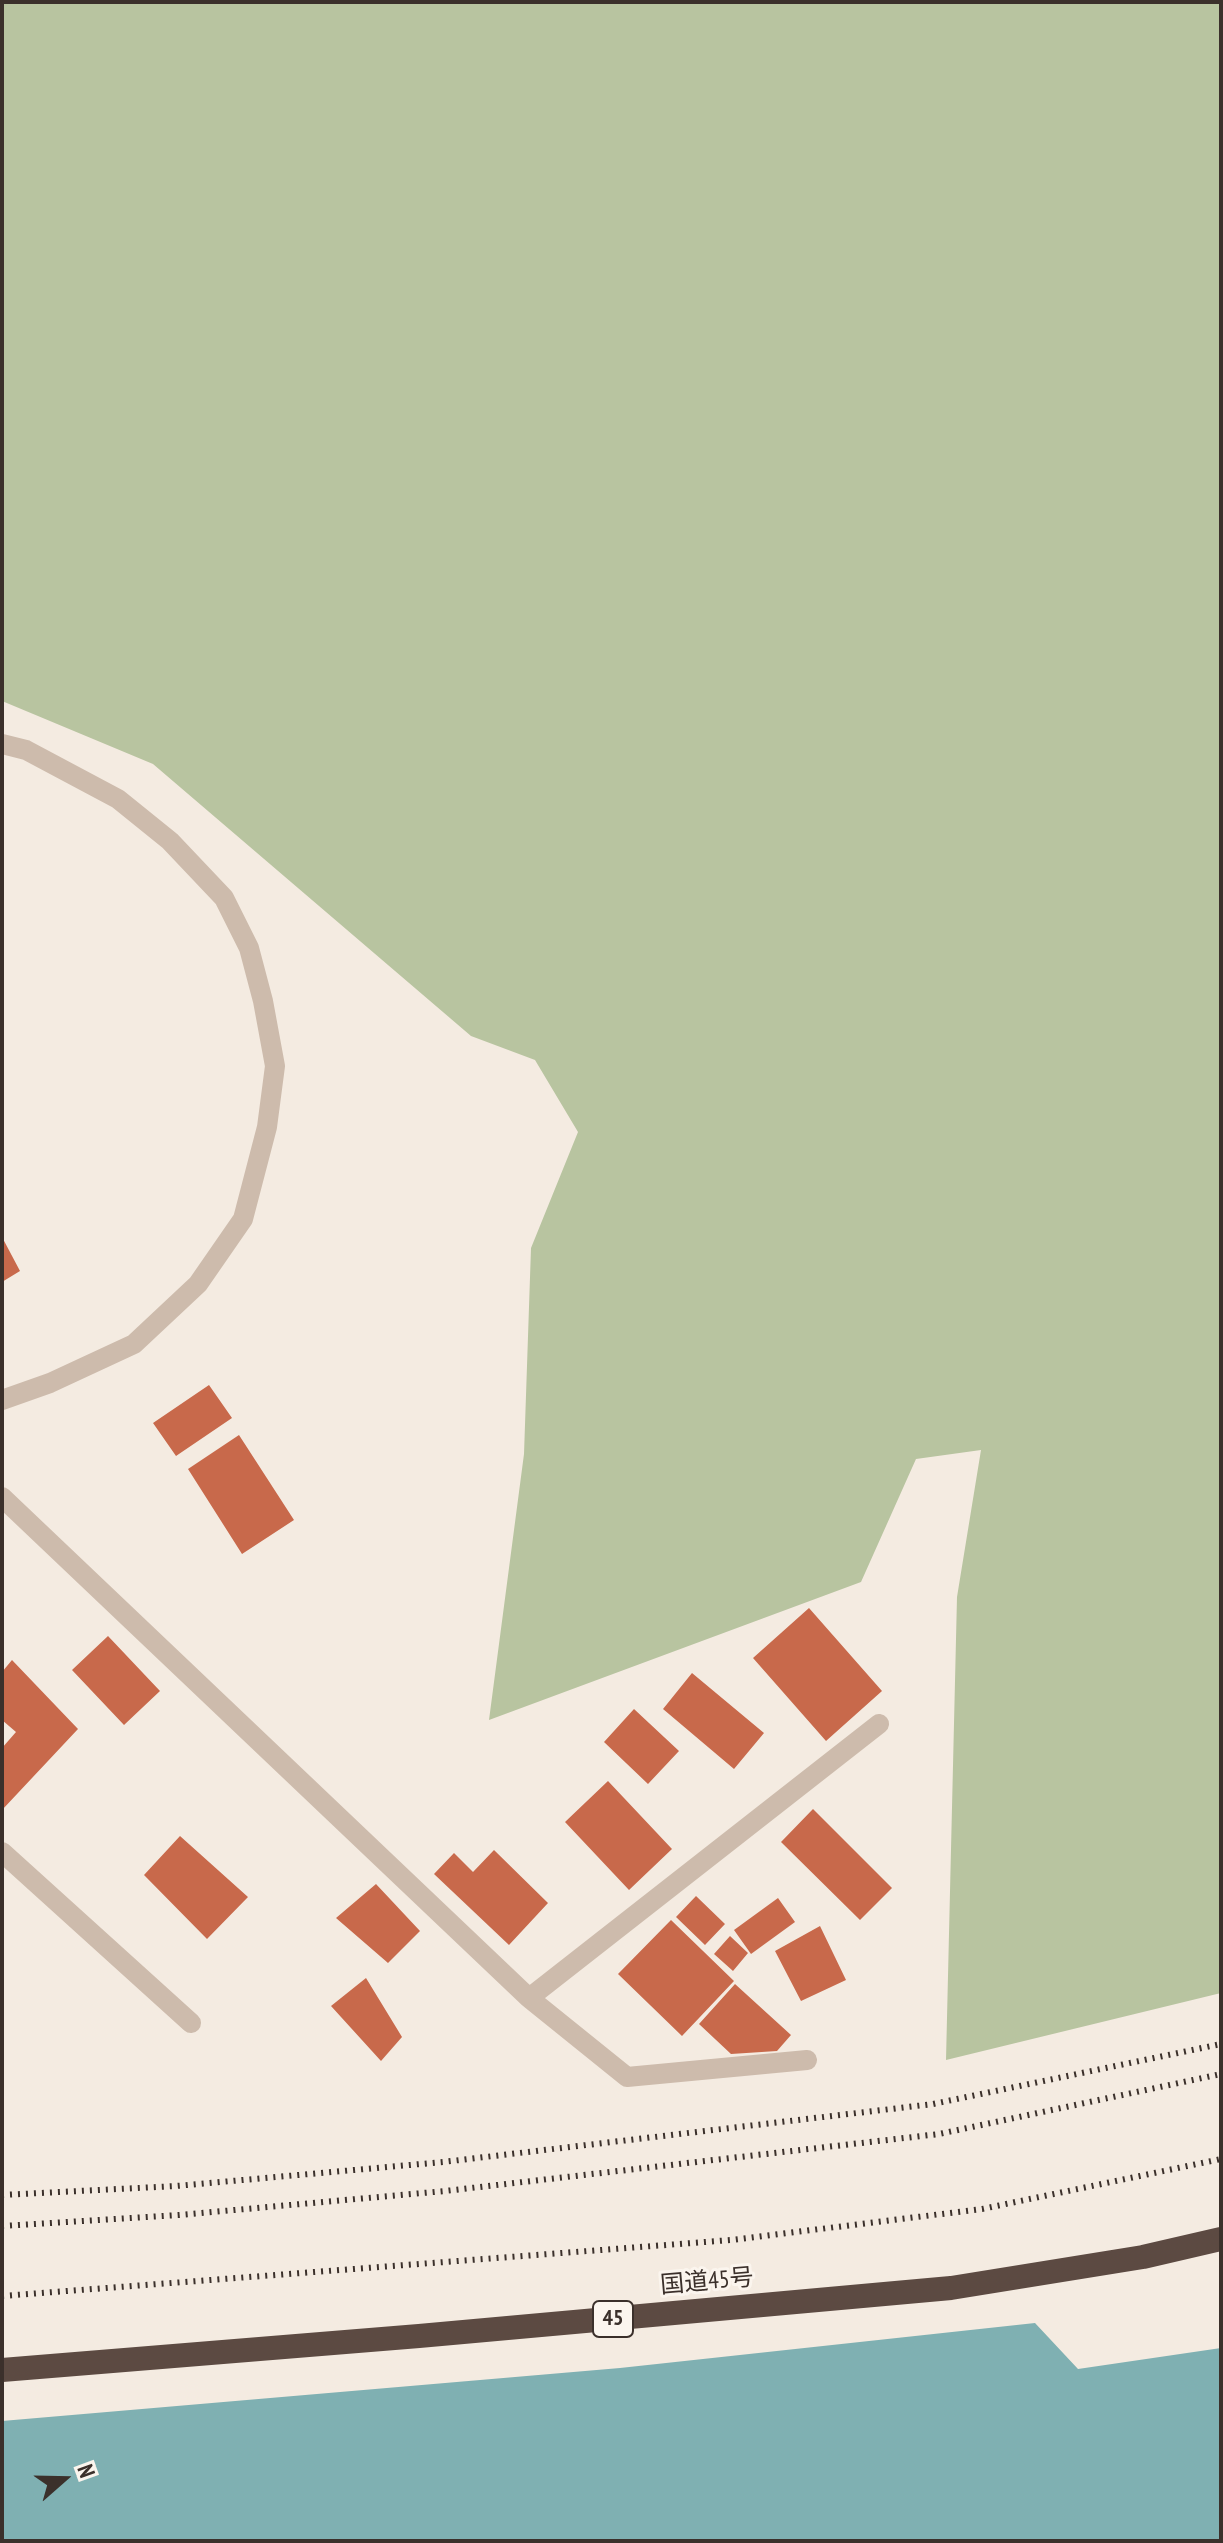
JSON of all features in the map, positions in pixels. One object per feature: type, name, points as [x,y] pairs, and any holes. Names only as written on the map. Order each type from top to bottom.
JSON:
[{"type":"highway","name":"国道45号","points":[[2,2370],[404,2338],[951,2288],[1143,2257],[1221,2239]]},
{"type":"street","points":[[2,744],[26,750],[118,799],[170,841],[224,898],[249,948],[275,1066],[267,1127],[243,1219],[198,1284],[134,1344],[50,1383],[2,1400]]},
{"type":"street","points":[[2,1497],[529,1998],[627,2077],[807,2060]]},
{"type":"street","points":[[529,1998],[879,1724]]},
{"type":"street","points":[[2,1852],[191,2023]]},
{"type":"green space","points":[[2,2],[1221,2],[1221,1993],[946,2060],[957,1597],[981,1450],[916,1459],[861,1582],[489,1720],[524,1454],[531,1248],[578,1132],[535,1060],[471,1036],[153,764],[2,701]]},
{"type":"water","points":[[1035,2323],[1078,2369],[1221,2348],[1221,2541],[2,2541],[2,2421],[620,2368]]},
{"type":"building","points":[[2,1237],[20,1271],[2,1282]]},
{"type":"building","points":[[209,1385],[232,1418],[176,1456],[153,1423]]},
{"type":"building","points":[[239,1435],[294,1520],[242,1554],[188,1469]]},
{"type":"building","points":[[809,1608],[882,1691],[826,1741],[753,1658]]},
{"type":"building","points":[[108,1636],[160,1691],[124,1725],[72,1670]]},
{"type":"building","points":[[12,1660],[78,1729],[2,1810],[2,1748],[16,1732],[2,1720],[2,1672]]},
{"type":"building","points":[[692,1673],[764,1733],[734,1769],[663,1709]]},
{"type":"building","points":[[634,1709],[679,1751],[648,1784],[604,1742]]},
{"type":"building","points":[[608,1781],[672,1849],[629,1890],[565,1822]]},
{"type":"building","points":[[813,1809],[892,1888],[860,1920],[781,1842]]},
{"type":"building","points":[[180,1836],[248,1897],[207,1939],[144,1875]]},
{"type":"building","points":[[494,1850],[548,1903],[509,1945],[434,1874],[454,1853],[473,1872]]},
{"type":"building","points":[[376,1884],[420,1931],[388,1963],[336,1918]]},
{"type":"building","points":[[696,1896],[725,1924],[705,1945],[676,1917]]},
{"type":"building","points":[[778,1898],[795,1922],[751,1954],[734,1930]]},
{"type":"building","points":[[671,1920],[734,1981],[682,2036],[618,1974]]},
{"type":"building","points":[[820,1926],[846,1980],[801,2001],[775,1951]]},
{"type":"building","points":[[730,1936],[748,1953],[733,1971],[714,1954]]},
{"type":"building","points":[[366,1978],[402,2037],[381,2061],[331,2006]]},
{"type":"building","points":[[735,1984],[791,2035],[777,2051],[731,2054],[699,2024]]},
{"type":"railway","points":[[2,2195],[176,2186],[443,2162],[933,2104],[1221,2044]]},
{"type":"railway","points":[[2,2226],[179,2215],[445,2191],[939,2134],[1221,2074]]},
{"type":"railway","points":[[2,2296],[731,2240],[982,2209],[1221,2159]]}]
